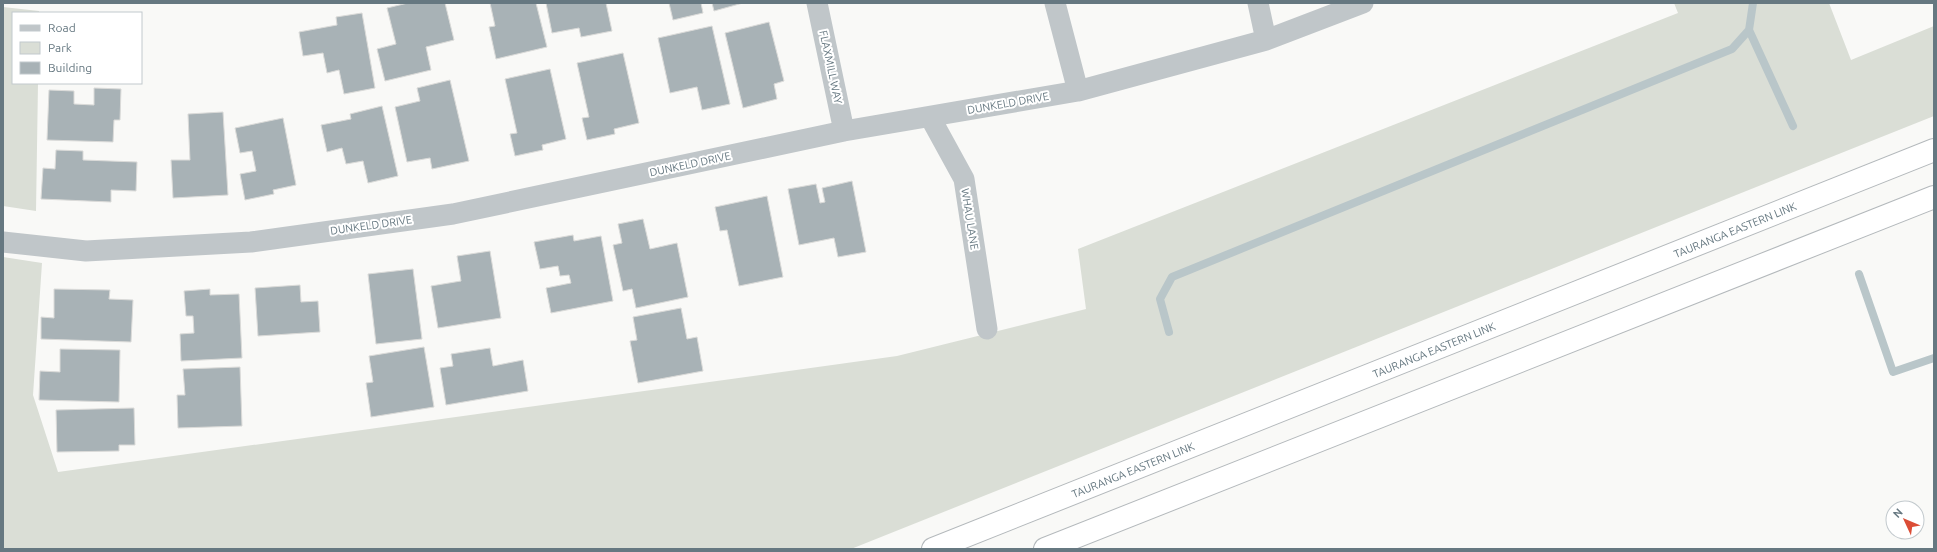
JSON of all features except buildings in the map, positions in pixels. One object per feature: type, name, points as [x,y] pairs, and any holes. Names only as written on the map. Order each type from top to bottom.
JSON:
[{"type":"highway","name":"TAURANGA EASTERN LINK","points":[[933,549],[1934,150]]},
{"type":"highway","points":[[1045,549],[1934,197]]},
{"type":"street","name":"FLAXMILL WAY","points":[[817,3],[844,131]]},
{"type":"street","points":[[1055,3],[1078,91]]},
{"type":"street","points":[[1258,3],[1266,40]]},
{"type":"street","name":"DUNKELD DRIVE","points":[[3,242],[86,251],[251,242],[453,214],[844,131],[1078,91],[1266,40],[1364,3]]},
{"type":"street","name":"WHAU LANE","points":[[930,117],[964,179],[987,329]]},
{"type":"green space","points":[[1674,3],[1829,3],[1851,60],[1934,26],[1934,116],[851,549],[3,549],[3,257],[42,263],[33,395],[58,472],[897,356],[1086,309],[1078,249],[1678,13]]},
{"type":"green space","points":[[3,7],[39,12],[12,12],[12,84],[38,84],[36,211],[3,206]]},
{"type":"waterway","points":[[1169,332],[1160,299],[1172,277],[1732,49],[1749,30],[1753,3]]},
{"type":"waterway","points":[[1749,30],[1793,126]]},
{"type":"waterway","points":[[1859,274],[1893,372],[1934,358]]}]
